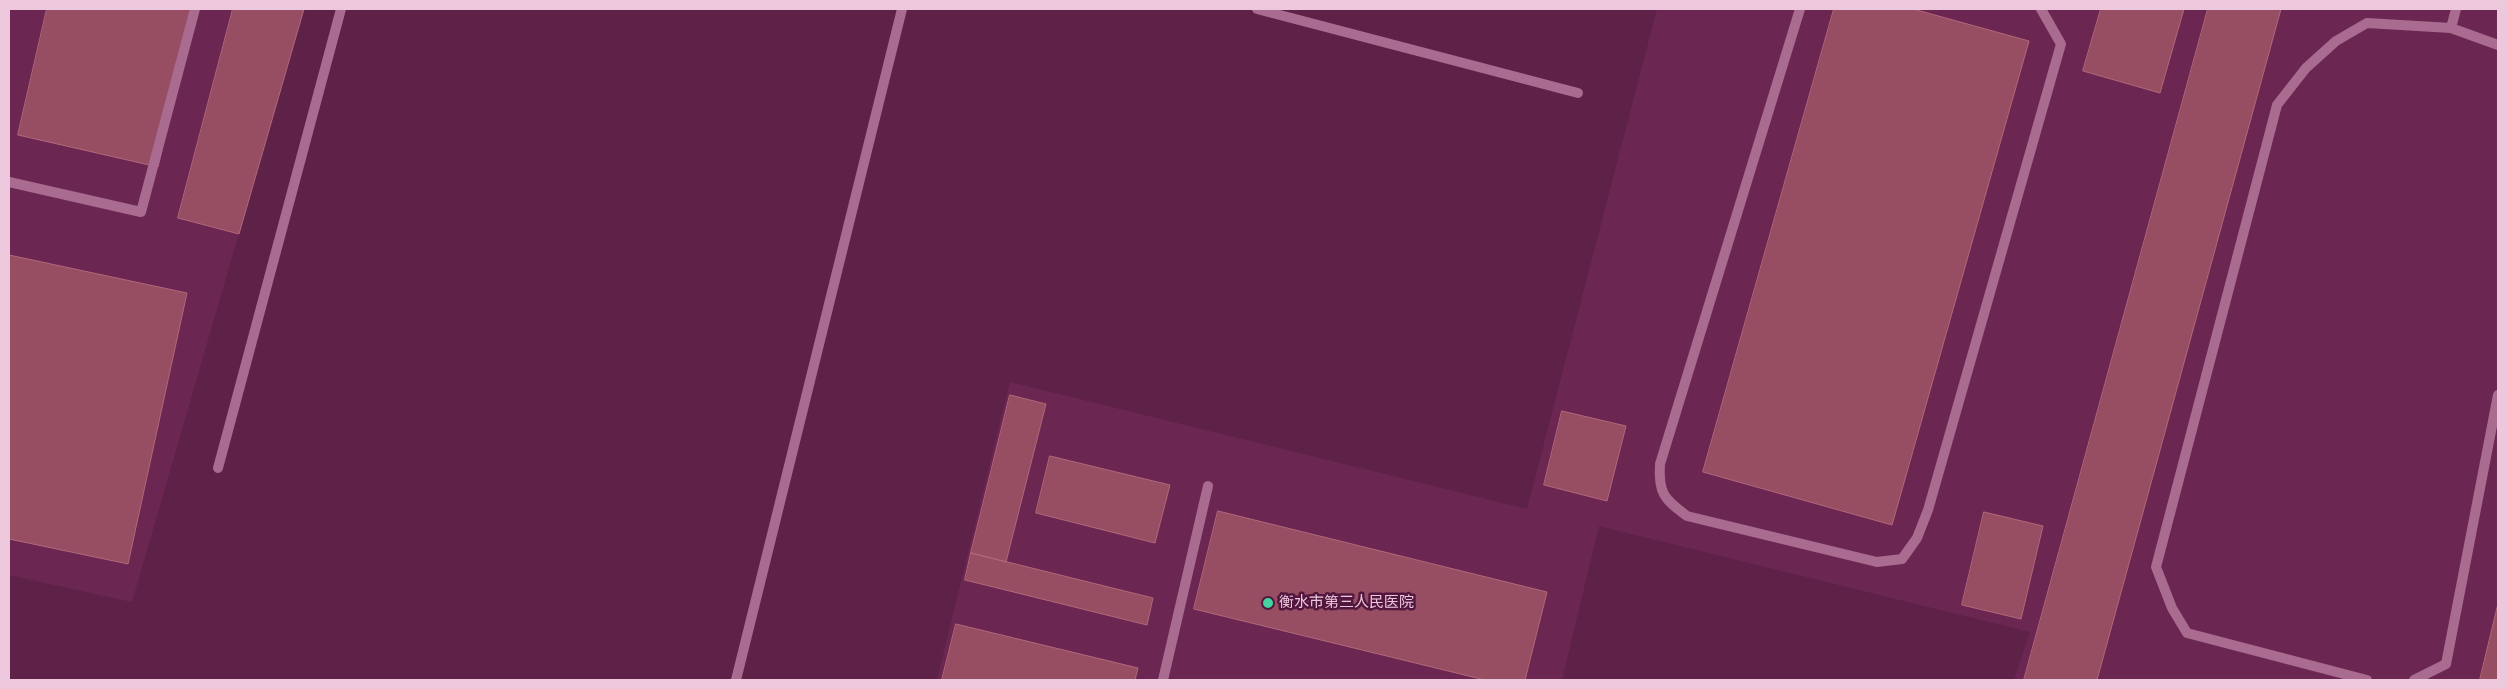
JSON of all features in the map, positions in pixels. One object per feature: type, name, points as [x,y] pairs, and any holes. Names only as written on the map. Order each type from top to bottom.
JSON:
[{"type":"street","points":[[9,182],[141,212],[196,9]]},
{"type":"street","points":[[218,468],[341,9]]},
{"type":"street","points":[[736,680],[902,9]]},
{"type":"street","points":[[1257,9],[1578,93]]},
{"type":"street","points":[[1800,9],[1660,464],[1659,482],[1666,501],[1687,516],[1877,562],[1902,559],[1917,538],[1928,510],[2061,44],[2041,9]]},
{"type":"street","points":[[2451,28],[2456,9]]},
{"type":"street","points":[[2367,680],[2187,633],[2172,608],[2156,567],[2277,105],[2306,68],[2318,57],[2336,41],[2367,23],[2451,28],[2498,46]]},
{"type":"street","points":[[2414,680],[2446,664],[2498,395]]},
{"type":"street","points":[[1163,680],[1208,486]]},
{"type":"shaded area","points":[[9,9],[304,9],[132,602],[9,575]]},
{"type":"shaded area","points":[[1657,9],[2498,9],[2498,680],[2014,680],[2030,632],[1599,526],[1562,680],[937,680],[1010,382],[1527,509]]},
{"type":"building","points":[[47,9],[195,9],[158,167],[18,135]]},
{"type":"building","points":[[233,9],[304,9],[239,234],[178,218]]},
{"type":"building","points":[[1834,9],[1913,9],[2029,41],[1892,525],[1703,472]]},
{"type":"building","points":[[2101,9],[2184,9],[2160,93],[2083,71]]},
{"type":"building","points":[[2208,9],[2281,9],[2097,680],[2024,680]]},
{"type":"building","points":[[9,255],[187,293],[128,564],[9,539]]},
{"type":"building","points":[[1010,395],[1046,404],[1006,562],[971,553]]},
{"type":"building","points":[[1562,411],[1626,426],[1607,501],[1544,485]]},
{"type":"building","points":[[1050,456],[1170,485],[1155,543],[1036,513]]},
{"type":"building","points":[[1218,511],[1547,592],[1525,680],[1485,680],[1194,609]]},
{"type":"building","points":[[1984,512],[2043,526],[2021,619],[1962,605]]},
{"type":"building","points":[[971,553],[1153,598],[1147,625],[965,580]]},
{"type":"building","points":[[2498,604],[2498,680],[2480,680]]},
{"type":"building","points":[[956,624],[1138,668],[1135,680],[942,680]]},
{"type":"place","name":"衡水市第三人民医院","points":[[1268,603]]}]
